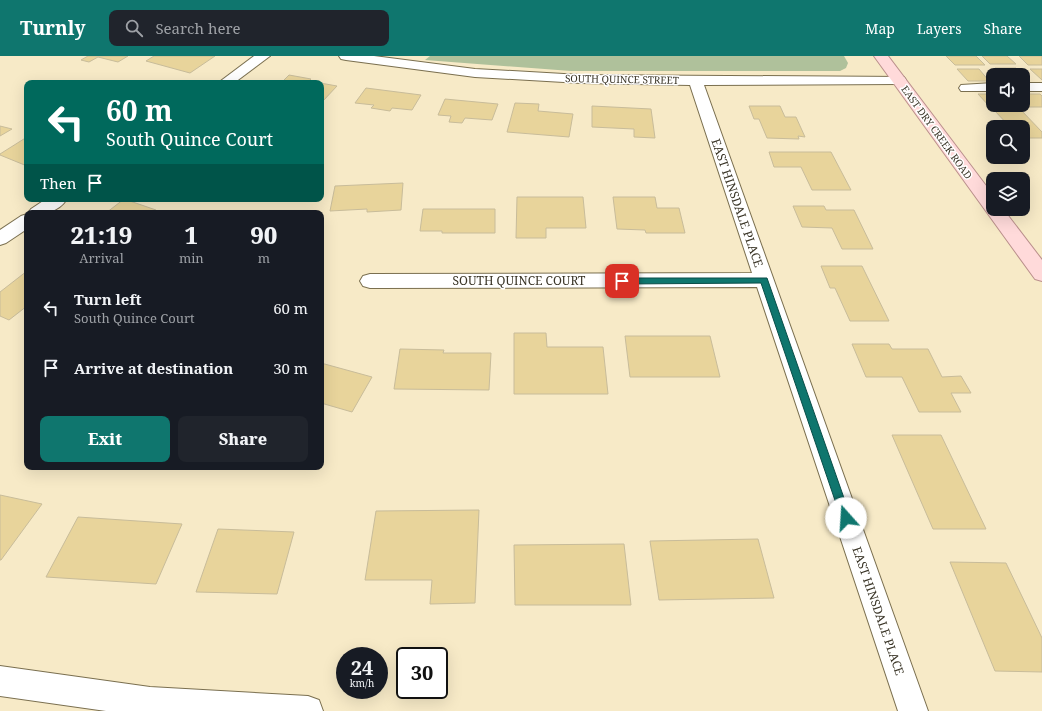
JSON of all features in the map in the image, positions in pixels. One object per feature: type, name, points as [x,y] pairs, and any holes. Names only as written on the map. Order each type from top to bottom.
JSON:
[{"type":"main road","name":"EAST DRY CREEK ROAD","points":[[881,56],[986,197]]},
{"type":"main road","name":"EAST DRY CREEK ROAD","points":[[1000,216],[1042,274]]},
{"type":"street","points":[[229,80],[264,56]]},
{"type":"street","name":"SOUTH QUINCE STREET","points":[[346,56],[385,59],[474,72],[533,76],[695,80],[899,80]]},
{"type":"street","name":"EAST HINSDALE PLACE","points":[[695,80],[913,711]]},
{"type":"street","points":[[1030,87],[1042,87]]},
{"type":"street","points":[[966,88],[986,88]]},
{"type":"street","points":[[42,210],[54,202]]},
{"type":"street","points":[[0,221],[22,224]]},
{"type":"street","points":[[0,239],[22,224]]},
{"type":"street","name":"SOUTH QUINCE COURT","points":[[370,281],[764,280]]},
{"type":"street","points":[[0,681],[150,702],[308,711]]},
{"type":"green space","points":[[430,56],[844,56],[848,63],[846,68],[840,71],[571,71],[425,60]]},
{"type":"building","points":[[88,56],[128,56],[118,62],[98,57],[89,62],[81,60]]},
{"type":"building","points":[[154,56],[215,56],[190,73],[146,61]]},
{"type":"building","points":[[946,56],[976,56],[985,65],[955,65]]},
{"type":"building","points":[[982,56],[1007,56],[1016,64],[990,64]]},
{"type":"building","points":[[1019,56],[1042,56],[1042,65],[1028,65]]},
{"type":"building","points":[[957,69],[979,69],[986,77],[986,81],[968,81]]},
{"type":"building","points":[[1030,69],[1042,69],[1042,80]]},
{"type":"building","points":[[289,75],[311,79],[310,80],[284,80]]},
{"type":"building","points":[[324,84],[337,86],[324,100]]},
{"type":"building","points":[[366,88],[421,95],[412,110],[392,108],[390,111],[371,108],[374,105],[355,103]]},
{"type":"building","points":[[978,94],[986,94],[986,103]]},
{"type":"building","points":[[1030,94],[1040,94],[1042,96],[1042,107],[1030,107]]},
{"type":"building","points":[[445,99],[498,104],[492,120],[465,118],[462,123],[449,122],[451,116],[438,115]]},
{"type":"building","points":[[515,103],[539,104],[538,111],[573,114],[569,137],[507,132]]},
{"type":"building","points":[[592,106],[651,109],[655,138],[634,137],[634,129],[592,127]]},
{"type":"building","points":[[749,106],[780,106],[785,117],[796,117],[805,137],[798,136],[799,139],[767,138],[759,119],[754,119]]},
{"type":"building","points":[[996,112],[1023,112],[1042,132],[1042,138],[1030,138],[1030,120],[1003,120]]},
{"type":"building","points":[[0,126],[12,129],[0,136]]},
{"type":"building","points":[[24,139],[24,165],[0,154]]},
{"type":"building","points":[[769,152],[831,152],[851,190],[812,190],[801,167],[774,167]]},
{"type":"building","points":[[403,183],[401,210],[367,212],[367,209],[330,211],[335,186]]},
{"type":"building","points":[[517,197],[583,197],[586,228],[546,228],[546,238],[516,238]]},
{"type":"building","points":[[613,197],[655,197],[657,208],[679,208],[685,233],[646,233],[645,230],[617,229]]},
{"type":"building","points":[[120,202],[133,202],[156,210],[110,210]]},
{"type":"building","points":[[793,206],[824,206],[826,210],[854,210],[873,249],[842,249],[832,228],[802,227]]},
{"type":"building","points":[[423,209],[495,209],[495,233],[442,233],[442,231],[420,231]]},
{"type":"building","points":[[821,266],[862,266],[889,321],[850,321],[835,288],[830,288]]},
{"type":"building","points":[[24,273],[24,308],[9,320],[0,316],[0,292]]},
{"type":"building","points":[[514,333],[546,333],[547,347],[603,347],[608,394],[514,394]]},
{"type":"building","points":[[625,336],[710,336],[720,377],[630,377]]},
{"type":"building","points":[[852,344],[889,344],[892,349],[928,349],[942,377],[961,376],[971,393],[951,393],[961,412],[919,412],[902,377],[866,377]]},
{"type":"building","points":[[400,349],[444,350],[443,353],[491,353],[489,390],[394,389]]},
{"type":"building","points":[[324,364],[372,377],[352,412],[324,404]]},
{"type":"building","points":[[892,435],[941,435],[986,529],[933,529]]},
{"type":"building","points":[[0,495],[42,504],[1,560],[0,560]]},
{"type":"building","points":[[479,510],[475,603],[430,604],[432,580],[365,580],[376,511]]},
{"type":"building","points":[[78,517],[182,524],[156,584],[46,577]]},
{"type":"building","points":[[218,529],[294,532],[277,594],[196,592]]},
{"type":"building","points":[[758,539],[774,598],[659,600],[650,541]]},
{"type":"building","points":[[624,544],[631,605],[515,605],[514,545]]},
{"type":"building","points":[[950,562],[1006,563],[1042,638],[1042,672],[995,671]]},
{"type":"route","points":[[622,281],[764,280],[846,518]]}]
